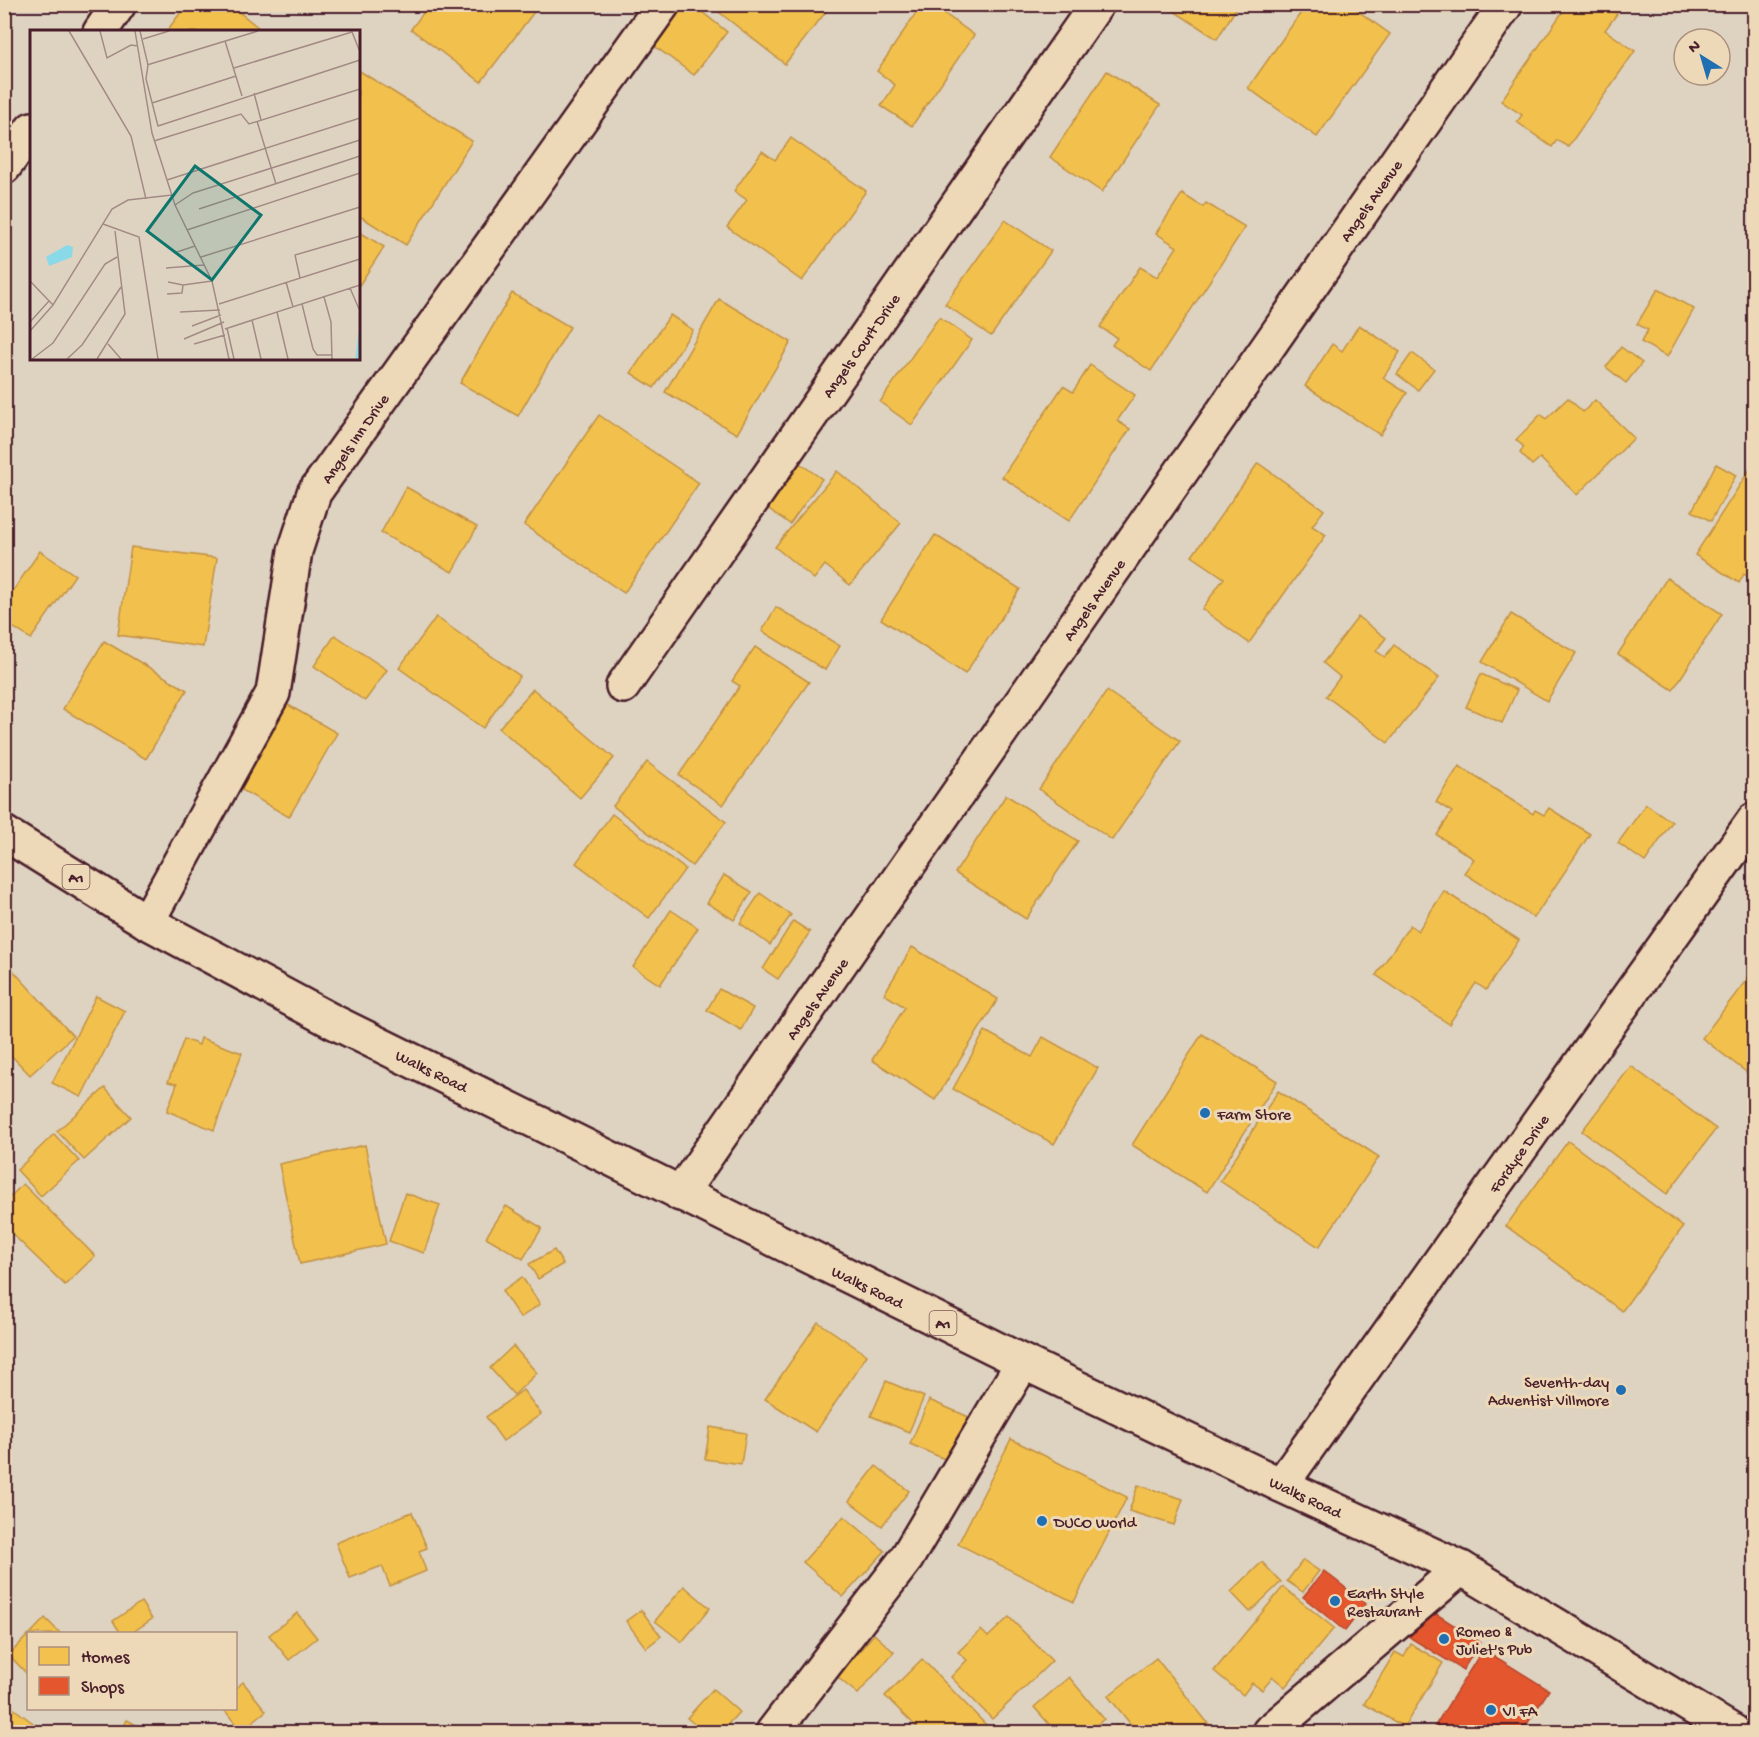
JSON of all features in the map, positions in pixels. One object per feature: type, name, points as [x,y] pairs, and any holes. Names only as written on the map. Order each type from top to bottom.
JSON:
[{"type":"street","points":[[101,30],[119,4]]},
{"type":"street","name":"Angels Inn Drive","points":[[147,922],[273,693],[295,551],[314,493],[663,4]]},
{"type":"street","name":"Angels Court Drive","points":[[623,686],[1097,4]]},
{"type":"street","name":"Angels Avenue","points":[[680,1194],[1506,4]]},
{"type":"street","points":[[4,167],[30,132]]},
{"type":"street","name":"Fordyce Drive","points":[[1281,1485],[1755,820]]},
{"type":"street","name":"Walks Road","points":[[4,833],[147,922],[332,1021],[1023,1362],[1461,1568],[1734,1732]]},
{"type":"street","points":[[773,1732],[906,1559],[1023,1362]]},
{"type":"street","points":[[1269,1732],[1461,1568]]},
{"type":"building: Homes","points":[[187,4],[229,4],[262,30],[168,30]]},
{"type":"building: Homes","points":[[430,4],[540,4],[481,82],[411,29]]},
{"type":"building: Homes","points":[[684,4],[692,4],[727,32],[694,75],[653,45]]},
{"type":"building: Homes","points":[[719,4],[832,4],[785,64],[715,9]]},
{"type":"building: Homes","points":[[922,4],[931,4],[974,35],[912,126],[881,106],[895,85],[877,71]]},
{"type":"building: Homes","points":[[1163,4],[1239,4],[1217,39]]},
{"type":"building: Homes","points":[[1307,4],[1348,4],[1390,34],[1317,137],[1248,88]]},
{"type":"building: Homes","points":[[1568,4],[1576,10],[1580,4],[1603,4],[1617,14],[1605,30],[1635,51],[1568,147],[1557,140],[1552,147],[1517,122],[1522,115],[1501,101]]},
{"type":"building: Homes","points":[[360,71],[472,141],[406,245],[360,216]]},
{"type":"building: Homes","points":[[1107,71],[1160,105],[1102,192],[1050,157]]},
{"type":"building: Homes","points":[[791,138],[866,191],[802,281],[727,227],[747,200],[734,191],[762,151],[775,160]]},
{"type":"building: Homes","points":[[1182,194],[1203,207],[1206,203],[1245,227],[1151,371],[1112,345],[1117,338],[1100,327],[1140,267],[1157,277],[1177,247],[1156,233]]},
{"type":"building: Homes","points":[[1005,220],[1051,251],[991,336],[945,304]]},
{"type":"building: Homes","points":[[360,232],[384,247],[360,284]]},
{"type":"building: Homes","points":[[1658,289],[1694,309],[1667,357],[1641,342],[1648,330],[1637,324]]},
{"type":"building: Homes","points":[[512,293],[570,327],[518,416],[460,383]]},
{"type":"building: Homes","points":[[719,299],[791,342],[737,434],[665,392]]},
{"type":"building: Homes","points":[[670,315],[693,330],[654,388],[631,373]]},
{"type":"building: Homes","points":[[939,317],[972,340],[912,425],[880,402]]},
{"type":"building: Homes","points":[[1359,325],[1400,352],[1383,378],[1407,393],[1380,435],[1305,386],[1332,344],[1342,351]]},
{"type":"building: Homes","points":[[1621,347],[1642,363],[1626,383],[1606,367]]},
{"type":"building: Homes","points":[[1412,353],[1434,369],[1418,390],[1397,374]]},
{"type":"building: Homes","points":[[1090,365],[1135,395],[1117,421],[1130,429],[1069,521],[1002,477],[1063,386],[1073,392]]},
{"type":"building: Homes","points":[[1568,398],[1583,412],[1595,400],[1634,438],[1577,495],[1540,458],[1532,465],[1520,453],[1524,447],[1516,440],[1541,414],[1546,419]]},
{"type":"building: Homes","points":[[599,415],[699,483],[624,593],[524,525]]},
{"type":"building: Homes","points":[[798,462],[822,479],[790,524],[766,507]]},
{"type":"building: Homes","points":[[1258,463],[1324,510],[1312,526],[1326,535],[1249,643],[1202,609],[1224,578],[1192,556]]},
{"type":"building: Homes","points":[[1716,464],[1736,475],[1711,521],[1692,511]]},
{"type":"building: Homes","points":[[1750,469],[1754,472],[1754,581],[1744,574],[1739,583],[1695,555]]},
{"type":"building: Homes","points":[[837,471],[901,523],[850,585],[825,565],[814,579],[775,547]]},
{"type":"building: Homes","points":[[406,487],[477,527],[452,572],[381,533]]},
{"type":"building: Homes","points":[[935,535],[1020,589],[965,674],[881,619]]},
{"type":"building: Homes","points":[[131,547],[217,558],[203,647],[118,635]]},
{"type":"building: Homes","points":[[40,551],[75,575],[31,639],[4,621],[4,604]]},
{"type":"building: Homes","points":[[1667,578],[1722,614],[1673,690],[1618,654]]},
{"type":"building: Homes","points":[[776,607],[840,646],[825,670],[762,631]]},
{"type":"building: Homes","points":[[1511,614],[1576,653],[1547,701],[1482,662]]},
{"type":"building: Homes","points":[[436,617],[520,676],[483,728],[399,668]]},
{"type":"building: Homes","points":[[1358,617],[1386,638],[1376,651],[1385,657],[1394,645],[1439,678],[1388,743],[1326,696],[1340,677],[1323,663]]},
{"type":"building: Homes","points":[[335,635],[387,670],[365,701],[314,666]]},
{"type":"building: Homes","points":[[104,641],[187,690],[146,759],[63,709]]},
{"type":"building: Homes","points":[[755,647],[809,682],[723,805],[679,775],[740,686],[732,681]]},
{"type":"building: Homes","points":[[1481,674],[1517,690],[1502,723],[1466,707]]},
{"type":"building: Homes","points":[[533,689],[614,758],[580,798],[499,728]]},
{"type":"building: Homes","points":[[1107,691],[1180,741],[1112,840],[1039,789]]},
{"type":"building: Homes","points":[[283,702],[337,733],[289,817],[235,786]]},
{"type":"building: Homes","points":[[647,762],[726,822],[692,866],[613,806]]},
{"type":"building: Homes","points":[[1459,766],[1533,814],[1535,810],[1544,815],[1549,808],[1590,834],[1534,918],[1464,873],[1474,859],[1437,835],[1452,812],[1436,802]]},
{"type":"building: Homes","points":[[1006,795],[1078,841],[1026,919],[955,873]]},
{"type":"building: Homes","points":[[1646,804],[1672,822],[1645,862],[1618,843]]},
{"type":"building: Homes","points":[[612,814],[685,869],[649,918],[576,863]]},
{"type":"building: Homes","points":[[724,875],[752,892],[734,920],[707,903]]},
{"type":"building: Homes","points":[[1444,891],[1519,940],[1486,990],[1476,983],[1449,1024],[1376,975],[1410,925],[1418,931]]},
{"type":"building: Homes","points":[[760,893],[791,915],[770,945],[740,923]]},
{"type":"building: Homes","points":[[671,910],[698,928],[660,985],[633,967]]},
{"type":"building: Homes","points":[[793,921],[810,932],[778,979],[763,969]]},
{"type":"building: Homes","points":[[912,947],[998,999],[935,1100],[872,1060],[905,1007],[884,994]]},
{"type":"building: Homes","points":[[8,965],[73,1036],[30,1075],[4,1048],[4,969]]},
{"type":"building: Homes","points":[[1754,970],[1754,1078],[1702,1038]]},
{"type":"building: Homes","points":[[719,989],[753,1008],[741,1030],[707,1010]]},
{"type":"building: Homes","points":[[96,996],[125,1011],[81,1097],[52,1083]]},
{"type":"building: Homes","points":[[985,1031],[1032,1057],[1043,1037],[1098,1068],[1054,1144],[953,1089]]},
{"type":"building: Homes","name":"Farm Store","points":[[1202,1034],[1277,1081],[1207,1192],[1132,1145]]},
{"type":"building: Homes","points":[[201,1038],[242,1053],[214,1130],[167,1111],[177,1084],[168,1082],[184,1039],[199,1045]]},
{"type":"building: Homes","points":[[1631,1066],[1716,1129],[1667,1194],[1582,1131]]},
{"type":"building: Homes","points":[[105,1088],[131,1117],[84,1160],[57,1131]]},
{"type":"building: Homes","points":[[1278,1091],[1379,1157],[1319,1247],[1220,1181]]},
{"type":"building: Homes","points":[[54,1134],[79,1161],[41,1196],[17,1170]]},
{"type":"building: Homes","points":[[1568,1141],[1683,1227],[1622,1311],[1506,1226]]},
{"type":"building: Homes","points":[[365,1145],[386,1244],[300,1264],[279,1164]]},
{"type":"building: Homes","points":[[23,1184],[95,1256],[65,1285],[4,1226],[4,1203]]},
{"type":"building: Homes","points":[[405,1193],[440,1205],[424,1253],[389,1241]]},
{"type":"building: Homes","points":[[506,1206],[542,1228],[523,1259],[486,1237]]},
{"type":"building: Homes","points":[[554,1250],[563,1264],[538,1279],[529,1264]]},
{"type":"building: Homes","points":[[522,1277],[540,1304],[520,1318],[502,1291]]},
{"type":"building: Homes","points":[[818,1322],[867,1355],[816,1432],[765,1399]]},
{"type":"building: Homes","points":[[513,1346],[537,1373],[514,1395],[490,1368]]},
{"type":"building: Homes","points":[[886,1381],[924,1397],[909,1432],[871,1416]]},
{"type":"building: Homes","points":[[523,1390],[541,1414],[503,1441],[486,1417]]},
{"type":"building: Homes","points":[[929,1400],[976,1420],[956,1464],[910,1444]]},
{"type":"building: Homes","points":[[710,1427],[746,1433],[741,1464],[705,1459]]},
{"type":"building: Homes","name":"DUCO World","points":[[1011,1439],[1127,1497],[1074,1602],[958,1544]]},
{"type":"building: Homes","points":[[876,1466],[909,1491],[882,1526],[849,1501]]},
{"type":"building: Homes","points":[[1138,1485],[1183,1499],[1174,1525],[1129,1511]]},
{"type":"building: Homes","points":[[412,1512],[427,1548],[419,1551],[426,1571],[390,1586],[382,1566],[350,1578],[336,1543]]},
{"type":"building: Homes","points":[[844,1516],[885,1551],[843,1597],[803,1562]]},
{"type":"building: Homes","points":[[1303,1560],[1319,1571],[1303,1592],[1287,1581]]},
{"type":"building: Homes","points":[[1262,1562],[1281,1582],[1250,1612],[1231,1592]]},
{"type":"building: Homes","points":[[684,1586],[710,1608],[682,1642],[655,1621]]},
{"type":"building: Homes","points":[[1283,1587],[1334,1628],[1285,1687],[1273,1677],[1262,1690],[1252,1683],[1243,1695],[1214,1671]]},
{"type":"building: Homes","points":[[141,1602],[152,1619],[133,1632],[120,1632],[113,1621]]},
{"type":"building: Homes","points":[[641,1610],[661,1636],[646,1648],[626,1621]]},
{"type":"building: Homes","points":[[297,1613],[317,1638],[289,1660],[269,1635]]},
{"type":"building: Homes","points":[[1009,1617],[1052,1661],[992,1719],[951,1677],[967,1660],[958,1652],[981,1630],[988,1637]]},
{"type":"building: Homes","points":[[45,1618],[59,1632],[32,1632]]},
{"type":"building: Homes","points":[[874,1634],[894,1652],[858,1694],[837,1677]]},
{"type":"building: Homes","points":[[27,1636],[27,1674],[9,1655]]},
{"type":"building: Homes","points":[[1411,1644],[1443,1663],[1404,1727],[1364,1704],[1395,1652],[1404,1657]]},
{"type":"building: Homes","points":[[1156,1658],[1215,1732],[1137,1732],[1108,1696]]},
{"type":"building: Homes","points":[[922,1659],[988,1727],[983,1732],[922,1732],[885,1696]]},
{"type":"building: Homes","points":[[1069,1677],[1104,1719],[1088,1732],[1056,1732],[1034,1707]]},
{"type":"building: Homes","points":[[243,1682],[266,1711],[241,1731],[225,1710],[237,1710],[237,1687]]},
{"type":"building: Homes","points":[[713,1689],[739,1712],[721,1732],[704,1732],[687,1718]]},
{"type":"building: Homes","points":[[13,1708],[45,1732],[4,1732],[4,1720]]},
{"type":"building: Homes","points":[[127,1720],[149,1732],[121,1732]]},
{"type":"building: Homes","points":[[1116,1725],[1122,1732],[1108,1732]]},
{"type":"building: Shops","name":"Earth Style Restaurant","points":[[1324,1571],[1366,1604],[1345,1631],[1303,1597]]},
{"type":"building: Shops","name":"Romeo & Juliet's Pub","points":[[1427,1608],[1480,1642],[1463,1670],[1409,1637]]},
{"type":"building: Shops","name":"VI FA","points":[[1483,1649],[1549,1690],[1522,1732],[1438,1732],[1433,1729]]},
{"type":"place","name":"Farm Store","points":[[1205,1113]]},
{"type":"place","name":"Seventh-day Adventist Villmore","points":[[1621,1390]]},
{"type":"place","name":"DUCO World","points":[[1042,1521]]},
{"type":"place","name":"Earth Style Restaurant","points":[[1335,1601]]},
{"type":"place","name":"Romeo & Juliet's Pub","points":[[1444,1639]]},
{"type":"place","name":"VI FA","points":[[1491,1710]]}]
